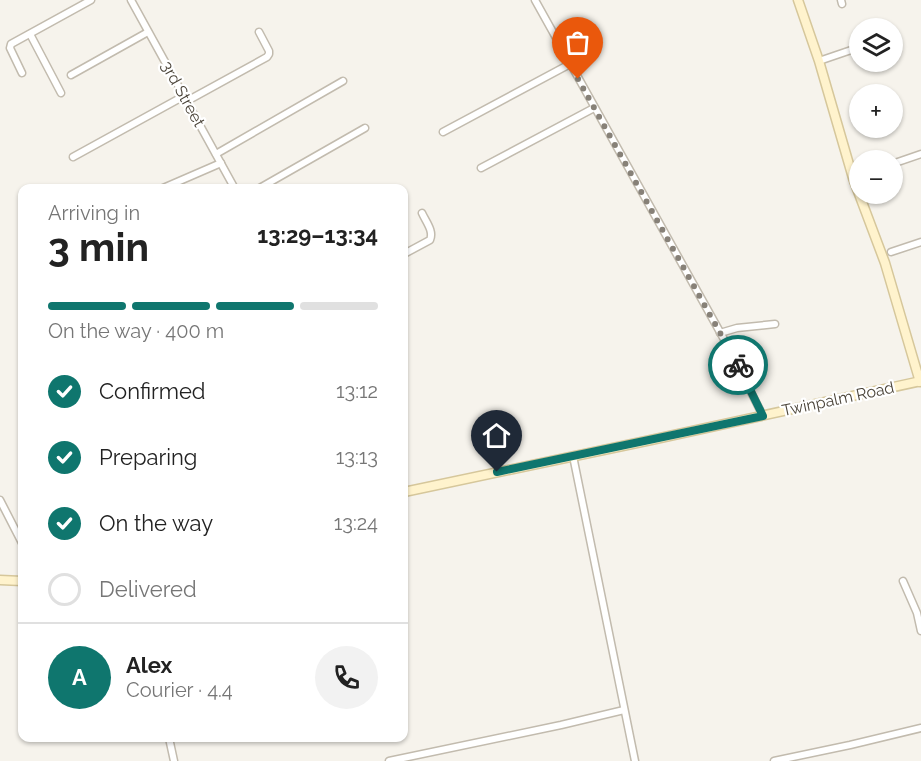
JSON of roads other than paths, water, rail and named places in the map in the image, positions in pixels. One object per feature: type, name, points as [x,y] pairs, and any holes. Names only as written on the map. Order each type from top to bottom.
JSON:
[{"type":"main road","points":[[798,0],[819,61],[853,178],[885,263],[920,381]]},
{"type":"main road","name":"Twinpalm Road","points":[[408,491],[920,381]]},
{"type":"main road","points":[[0,580],[18,581]]},
{"type":"street","points":[[22,73],[9,45],[91,0]]},
{"type":"street","name":"3rd Street","points":[[131,0],[232,184]]},
{"type":"street","points":[[535,0],[720,333],[763,416]]},
{"type":"street","points":[[71,75],[148,32]]},
{"type":"street","points":[[73,157],[267,57],[269,51],[259,32]]},
{"type":"street","points":[[30,34],[62,93]]},
{"type":"street","points":[[819,61],[849,51]]},
{"type":"street","points":[[443,132],[570,64]]},
{"type":"street","points":[[216,154],[343,81]]},
{"type":"street","points":[[481,168],[594,108]]},
{"type":"street","points":[[267,184],[365,128]]},
{"type":"street","points":[[903,160],[921,154]]},
{"type":"street","points":[[173,184],[220,164]]},
{"type":"street","points":[[408,252],[432,237],[422,213]]},
{"type":"street","points":[[891,252],[921,243]]},
{"type":"street","points":[[720,333],[737,328],[774,324]]},
{"type":"street","points":[[573,456],[635,761]]},
{"type":"street","points":[[0,500],[18,535]]},
{"type":"street","points":[[903,581],[917,613],[921,631]]},
{"type":"street","points":[[389,761],[624,710]]},
{"type":"street","points":[[774,761],[921,728]]},
{"type":"street","points":[[170,742],[174,761]]}]
